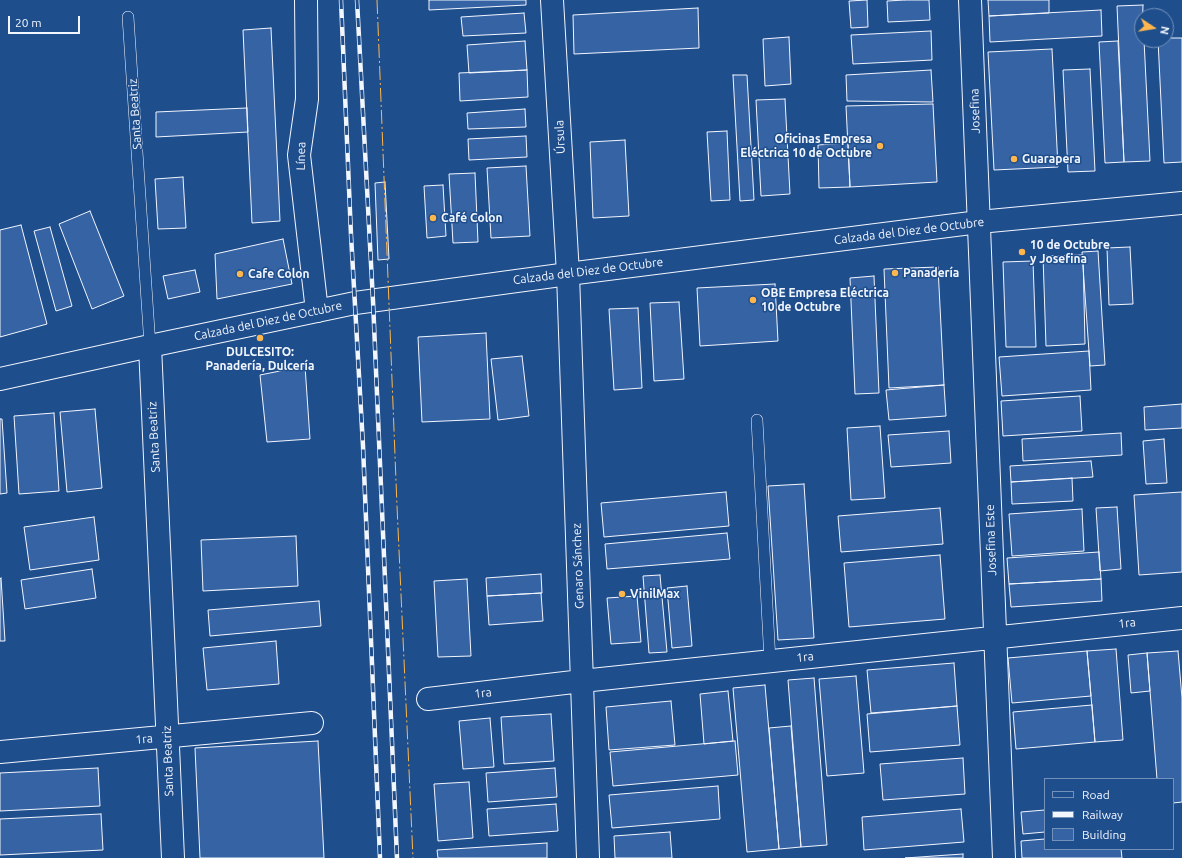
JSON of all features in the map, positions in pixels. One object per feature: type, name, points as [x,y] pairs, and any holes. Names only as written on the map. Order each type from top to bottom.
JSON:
[{"type":"street","name":"Línea","points":[[306,0],[307,99],[299,155],[317,311]]},
{"type":"street","name":"Úrsula","points":[[552,0],[568,274]]},
{"type":"street","name":"Josefina","points":[[970,0],[979,222]]},
{"type":"street","name":"Calzada del Diez de Octubre","points":[[0,379],[355,303],[568,274],[979,222],[1182,203]]},
{"type":"street","name":"Josefina Este","points":[[979,222],[1004,858]]},
{"type":"street","name":"Genaro Sánchez","points":[[568,274],[588,858]]},
{"type":"street","name":"Santa Beatriz","points":[[150,346],[173,858]]},
{"type":"street","name":"1ra","points":[[428,699],[582,681],[1182,618]]},
{"type":"street","name":"1ra","points":[[0,752],[312,723]]},
{"type":"lane","name":"Santa Beatriz","points":[[128,17],[150,346]]},
{"type":"lane","points":[[757,420],[770,661]]},
{"type":"building","points":[[429,0],[526,0],[526,5],[429,10]]},
{"type":"building","points":[[867,0],[868,27],[851,28],[849,1]]},
{"type":"building","points":[[929,0],[930,20],[888,22],[887,1]]},
{"type":"building","points":[[988,0],[1049,0],[1049,13],[989,16]]},
{"type":"building","points":[[1143,5],[1143,8],[1134,8],[1134,48],[1144,48],[1150,161],[1124,162],[1117,6]]},
{"type":"building","points":[[698,8],[699,48],[574,54],[573,15]]},
{"type":"building","points":[[1101,10],[1102,36],[990,42],[989,16]]},
{"type":"building","points":[[524,13],[526,33],[463,36],[461,17]]},
{"type":"building","points":[[271,28],[280,221],[252,223],[243,30]]},
{"type":"building","points":[[931,31],[932,60],[853,64],[851,35]]},
{"type":"building","points":[[789,37],[791,84],[765,86],[763,39]]},
{"type":"building","points":[[1174,38],[1182,38],[1182,162],[1164,163],[1158,48],[1174,48]]},
{"type":"building","points":[[525,41],[527,70],[469,73],[467,45]]},
{"type":"building","points":[[1118,41],[1124,162],[1105,163],[1099,42]]},
{"type":"building","points":[[1052,49],[1058,167],[994,170],[988,52]]},
{"type":"building","points":[[1090,69],[1095,171],[1068,172],[1063,70]]},
{"type":"building","points":[[527,70],[528,97],[460,101],[459,73]]},
{"type":"building","points":[[931,70],[933,102],[847,101],[846,75]]},
{"type":"building","points":[[733,75],[747,75],[754,200],[740,201]]},
{"type":"building","points":[[785,99],[790,194],[761,196],[756,100]]},
{"type":"building","points":[[933,104],[937,182],[850,187],[846,106]]},
{"type":"building","points":[[247,108],[248,132],[156,137],[156,112]]},
{"type":"building","points":[[525,109],[526,127],[468,129],[467,113]]},
{"type":"building","points":[[727,131],[730,200],[711,201],[707,132]]},
{"type":"building","points":[[526,136],[527,157],[469,160],[468,139]]},
{"type":"building","points":[[625,140],[629,216],[593,218],[590,142]]},
{"type":"building","points":[[848,143],[850,187],[819,188],[818,145]]},
{"type":"building","points":[[526,166],[530,236],[491,238],[487,168]]},
{"type":"building","points":[[475,173],[478,242],[453,243],[449,174]]},
{"type":"building","points":[[183,177],[186,228],[158,229],[155,179]]},
{"type":"building","points":[[385,182],[389,259],[378,260],[375,183]]},
{"type":"building","points":[[443,185],[446,236],[427,238],[424,186]]},
{"type":"building","points":[[90,211],[124,296],[92,309],[59,224]]},
{"type":"building","points":[[21,225],[47,324],[0,337],[0,230]]},
{"type":"building","points":[[50,227],[72,306],[56,311],[34,231]]},
{"type":"building","points":[[283,239],[292,284],[217,299],[215,254]]},
{"type":"building","points":[[1130,247],[1133,304],[1109,305],[1107,248]]},
{"type":"building","points":[[1098,251],[1105,365],[1090,366],[1082,252]]},
{"type":"building","points":[[1083,255],[1085,344],[1046,346],[1043,256]]},
{"type":"building","points":[[1033,261],[1036,347],[1006,347],[1003,262]]},
{"type":"building","points":[[938,267],[944,385],[889,388],[884,269]]},
{"type":"building","points":[[195,270],[200,292],[168,299],[163,276]]},
{"type":"building","points":[[874,276],[879,393],[855,394],[850,278]]},
{"type":"building","points":[[775,284],[778,341],[700,346],[697,288]]},
{"type":"building","points":[[679,302],[684,379],[654,381],[650,303]]},
{"type":"building","points":[[638,308],[642,388],[614,390],[609,309]]},
{"type":"building","points":[[486,333],[490,419],[422,422],[418,337]]},
{"type":"building","points":[[1089,351],[1091,390],[1002,396],[999,357]]},
{"type":"building","points":[[522,356],[529,416],[498,420],[491,359]]},
{"type":"building","points":[[305,366],[310,439],[267,442],[260,375]]},
{"type":"building","points":[[944,385],[946,416],[889,420],[886,390]]},
{"type":"building","points":[[1080,396],[1082,431],[1003,436],[1001,401]]},
{"type":"building","points":[[1182,404],[1182,428],[1145,430],[1144,407]]},
{"type":"building","points":[[95,409],[102,488],[67,492],[60,412]]},
{"type":"building","points":[[54,413],[59,491],[19,494],[14,416]]},
{"type":"building","points":[[0,419],[2,419],[7,493],[0,494]]},
{"type":"building","points":[[880,426],[885,498],[851,500],[847,428]]},
{"type":"building","points":[[949,431],[951,463],[891,467],[888,435]]},
{"type":"building","points":[[1121,433],[1122,455],[1023,461],[1022,439]]},
{"type":"building","points":[[1164,439],[1167,483],[1146,484],[1143,441]]},
{"type":"building","points":[[1091,461],[1093,477],[1011,482],[1010,466]]},
{"type":"building","points":[[1072,478],[1073,501],[1012,504],[1011,482]]},
{"type":"building","points":[[804,484],[814,638],[778,640],[768,486]]},
{"type":"building","points":[[726,492],[729,526],[604,537],[601,503]]},
{"type":"building","points":[[1182,492],[1182,572],[1139,575],[1134,495]]},
{"type":"building","points":[[1117,507],[1121,569],[1100,571],[1096,508]]},
{"type":"building","points":[[940,508],[943,544],[841,552],[838,516]]},
{"type":"building","points":[[1082,509],[1084,551],[1012,556],[1009,514]]},
{"type":"building","points":[[94,517],[99,560],[30,570],[24,527]]},
{"type":"building","points":[[727,533],[730,559],[607,569],[605,544]]},
{"type":"building","points":[[296,536],[298,586],[203,591],[201,540]]},
{"type":"building","points":[[1099,552],[1101,579],[1009,584],[1007,558]]},
{"type":"building","points":[[940,555],[945,619],[849,627],[844,563]]},
{"type":"building","points":[[92,569],[96,598],[25,609],[21,580]]},
{"type":"building","points":[[541,574],[542,593],[487,596],[486,578]]},
{"type":"building","points":[[660,575],[667,652],[649,653],[643,576]]},
{"type":"building","points":[[1,578],[5,641],[0,641]]},
{"type":"building","points":[[467,579],[471,656],[438,657],[434,581]]},
{"type":"building","points":[[1101,579],[1102,601],[1011,607],[1009,584]]},
{"type":"building","points":[[687,586],[692,646],[672,648],[667,588]]},
{"type":"building","points":[[541,593],[543,621],[489,625],[487,596]]},
{"type":"building","points":[[637,596],[641,642],[611,644],[607,598]]},
{"type":"building","points":[[319,601],[321,626],[210,636],[208,610]]},
{"type":"building","points":[[276,641],[279,684],[207,690],[203,648]]},
{"type":"building","points":[[1116,649],[1123,740],[1095,742],[1087,651]]},
{"type":"building","points":[[1087,651],[1091,696],[1012,703],[1008,658]]},
{"type":"building","points":[[1178,651],[1182,698],[1182,802],[1174,803],[1174,778],[1157,778],[1147,653]]},
{"type":"building","points":[[1147,653],[1150,691],[1131,693],[1128,655]]},
{"type":"building","points":[[954,663],[957,706],[871,713],[867,670]]},
{"type":"building","points":[[856,676],[864,773],[827,776],[819,679]]},
{"type":"building","points":[[814,678],[827,845],[801,847],[788,680]]},
{"type":"building","points":[[765,685],[779,849],[747,852],[733,688]]},
{"type":"building","points":[[728,691],[733,741],[704,744],[700,694]]},
{"type":"building","points":[[671,701],[675,745],[609,750],[606,707]]},
{"type":"building","points":[[1092,705],[1095,742],[1016,749],[1013,712]]},
{"type":"building","points":[[957,706],[960,745],[870,752],[867,714]]},
{"type":"building","points":[[551,714],[554,761],[504,764],[501,717]]},
{"type":"building","points":[[490,718],[494,767],[463,769],[459,721]]},
{"type":"building","points":[[791,726],[801,847],[779,849],[769,728]]},
{"type":"building","points":[[318,741],[324,858],[200,858],[195,748]]},
{"type":"building","points":[[735,741],[738,775],[613,786],[610,752]]},
{"type":"building","points":[[963,758],[965,794],[883,800],[880,764]]},
{"type":"building","points":[[98,768],[100,806],[0,811],[0,773]]},
{"type":"building","points":[[555,768],[557,797],[488,802],[486,773]]},
{"type":"building","points":[[469,782],[473,838],[438,841],[434,784]]},
{"type":"building","points":[[718,786],[720,819],[612,828],[609,795]]},
{"type":"building","points":[[556,804],[558,831],[489,836],[487,809]]},
{"type":"building","points":[[961,809],[964,842],[864,850],[862,817]]},
{"type":"building","points":[[1044,810],[1044,832],[1023,834],[1021,812]]},
{"type":"building","points":[[101,814],[103,850],[0,855],[0,819]]},
{"type":"building","points":[[670,832],[672,858],[615,858],[614,836]]},
{"type":"building","points":[[1044,839],[1044,850],[1121,850],[1122,858],[1022,858],[1021,841]]},
{"type":"building","points":[[547,843],[547,858],[438,858],[437,850]]},
{"type":"building","points":[[963,854],[963,858],[905,858]]},
{"type":"railway","points":[[341,0],[351,235],[363,446],[380,858]]},
{"type":"railway","points":[[357,0],[373,301],[397,858]]},
{"type":"power","points":[[377,0],[397,506],[413,858]]},
{"type":"place","name":"Oficinas Empresa Eléctrica 10 de Octubre","points":[[880,146]]},
{"type":"place","name":"Guarapera","points":[[1014,159]]},
{"type":"place","name":"Café Colon","points":[[433,218]]},
{"type":"place","name":"10 de Octubre y Josefina","points":[[1022,252]]},
{"type":"place","name":"Panadería","points":[[895,273]]},
{"type":"place","name":"Cafe Colon","points":[[240,274]]},
{"type":"place","name":"OBE Empresa Eléctrica 10 de Octubre","points":[[753,300]]},
{"type":"place","name":"DULCESITO: Panadería, Dulcería","points":[[260,338]]},
{"type":"place","name":"VinilMax","points":[[622,594]]}]
